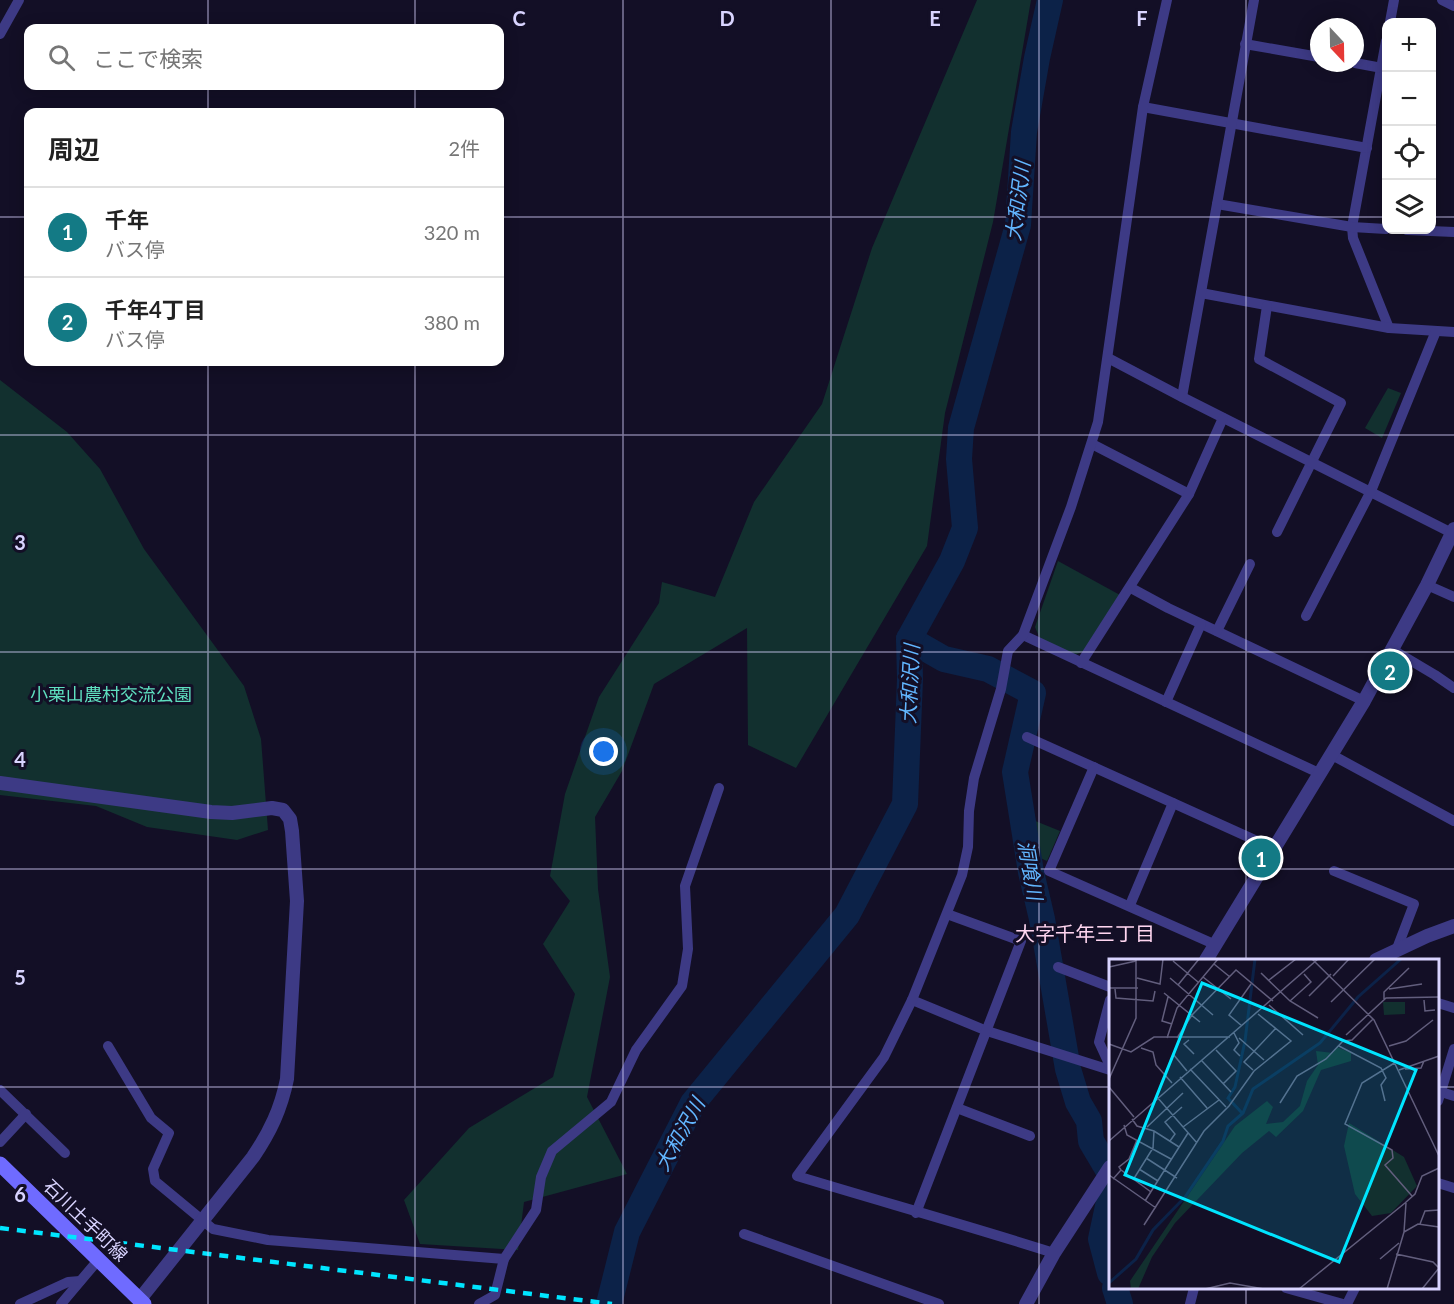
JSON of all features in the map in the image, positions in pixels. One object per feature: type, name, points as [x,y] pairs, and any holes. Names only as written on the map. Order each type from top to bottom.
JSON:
[{"type":"main road","name":"石川土手町線","points":[[0,1164],[142,1302]]},
{"type":"street","points":[[0,34],[18,0]]},
{"type":"street","points":[[1054,1253],[797,1176],[884,1057],[912,1000],[962,874],[968,847],[969,812],[974,778],[1001,689],[1008,651],[1023,635],[1071,507],[1098,422],[1143,107],[1167,0]]},
{"type":"street","points":[[1182,397],[1254,0]]},
{"type":"street","points":[[1391,18],[1394,0]]},
{"type":"street","points":[[1442,0],[1454,6]]},
{"type":"street","points":[[1245,44],[1310,55]]},
{"type":"street","points":[[1364,65],[1382,68],[1352,227],[1353,238],[1389,328]]},
{"type":"street","points":[[1143,107],[1367,148]]},
{"type":"street","points":[[1217,204],[1352,227],[1382,229]]},
{"type":"street","points":[[1436,231],[1454,232]]},
{"type":"street","points":[[1201,293],[1389,328],[1454,332]]},
{"type":"street","points":[[1267,306],[1259,359],[1341,403],[1277,532]]},
{"type":"street","points":[[1306,616],[1371,491],[1436,331]]},
{"type":"street","points":[[1108,358],[1223,418],[1453,531],[1393,650],[1321,774],[1207,959]]},
{"type":"street","points":[[1081,663],[1190,494],[1223,418]]},
{"type":"street","points":[[1092,444],[1190,494]]},
{"type":"street","points":[[1217,631],[1250,564]]},
{"type":"street","points":[[1427,585],[1454,597]]},
{"type":"street","points":[[1131,588],[1201,624],[1364,700]]},
{"type":"street","points":[[1166,702],[1201,624]]},
{"type":"street","points":[[1023,635],[1321,774]]},
{"type":"street","points":[[1393,650],[1454,688]]},
{"type":"street","points":[[1027,736],[1275,849]]},
{"type":"street","points":[[1332,755],[1454,821]]},
{"type":"street","points":[[1094,767],[1049,871],[1130,905],[1215,945]]},
{"type":"street","points":[[0,783],[211,812],[232,813],[272,808],[283,810],[290,819],[297,901],[287,1079],[283,1097],[268,1135],[254,1157],[202,1221],[142,1302]]},
{"type":"street","points":[[479,1304],[495,1295],[504,1259],[536,1210],[541,1177],[552,1151],[611,1102],[636,1050],[682,986],[688,949],[685,886],[719,788]]},
{"type":"street","points":[[1130,905],[1173,803]]},
{"type":"street","points":[[1334,871],[1414,904],[1396,951]]},
{"type":"street","points":[[916,1212],[1021,941],[947,914]]},
{"type":"street","points":[[1378,959],[1454,926]]},
{"type":"street","points":[[1058,967],[1109,987]]},
{"type":"street","points":[[912,1000],[987,1030],[1109,1068]]},
{"type":"street","points":[[1439,1003],[1454,1008]]},
{"type":"street","points":[[1109,1004],[1099,1042],[1109,1066]]},
{"type":"street","points":[[108,1046],[151,1118],[169,1133],[153,1169],[155,1181],[213,1229],[268,1240],[504,1259]]},
{"type":"street","points":[[1454,1049],[1439,1095],[1454,1096]]},
{"type":"street","points":[[0,1090],[64,1153]]},
{"type":"street","points":[[957,1108],[1030,1136]]},
{"type":"street","points":[[0,1142],[26,1114]]},
{"type":"street","points":[[1026,1304],[1054,1253],[1109,1169]]},
{"type":"street","points":[[1439,1184],[1454,1188]]},
{"type":"street","points":[[744,1234],[939,1304]]},
{"type":"street","points":[[61,1304],[99,1259]]},
{"type":"street","points":[[20,1304],[68,1282],[81,1281]]},
{"type":"street","points":[[1190,1304],[1194,1289]]},
{"type":"street","points":[[1293,1289],[1345,1304],[1354,1289]]},
{"type":"green space","points":[[977,0],[1031,0],[993,222],[945,413],[927,546],[796,768],[748,745],[747,628],[654,684],[622,771],[595,817],[598,889],[610,977],[587,1097],[627,1174],[524,1202],[518,1250],[420,1244],[404,1200],[469,1128],[553,1077],[575,994],[543,944],[570,901],[550,876],[565,794],[599,697],[659,603],[662,582],[715,597],[754,502],[822,404],[872,248]]},
{"type":"green space","name":"小栗山農村交流公園","points":[[0,380],[67,432],[100,469],[144,549],[244,686],[261,739],[268,830],[237,840],[147,827],[96,806],[0,795]]},
{"type":"green space","points":[[1388,388],[1401,393],[1382,438],[1365,428]]},
{"type":"green space","points":[[1058,561],[1120,595],[1084,651],[1075,655],[1040,639],[1035,627]]},
{"type":"green space","points":[[1028,818],[1060,831],[1047,861],[1031,854]]},
{"type":"waterway","name":"大和沢川","points":[[609,1304],[627,1232],[693,1103],[847,915],[905,804],[910,679],[909,639],[952,561],[965,528],[959,459],[961,428],[1018,225],[1024,132],[1050,0]]},
{"type":"waterway","name":"洞喰川","points":[[909,639],[944,659],[988,669],[1033,693],[1015,772],[1031,872],[1042,919],[1068,1069],[1078,1102],[1089,1121],[1091,1141],[1109,1171]]},
{"type":"waterway","name":"洞喰川","points":[[1109,1202],[1101,1239],[1109,1269]]},
{"type":"waterway","name":"洞喰川","points":[[1115,1289],[1120,1304]]},
{"type":"railway","points":[[0,1228],[612,1304]]},
{"type":"place","name":"千年4丁目","points":[[1390,671]]},
{"type":"place","name":"千年","points":[[1261,858]]},
{"type":"district","name":"大字千年三丁目","points":[[1085,933]]}]
